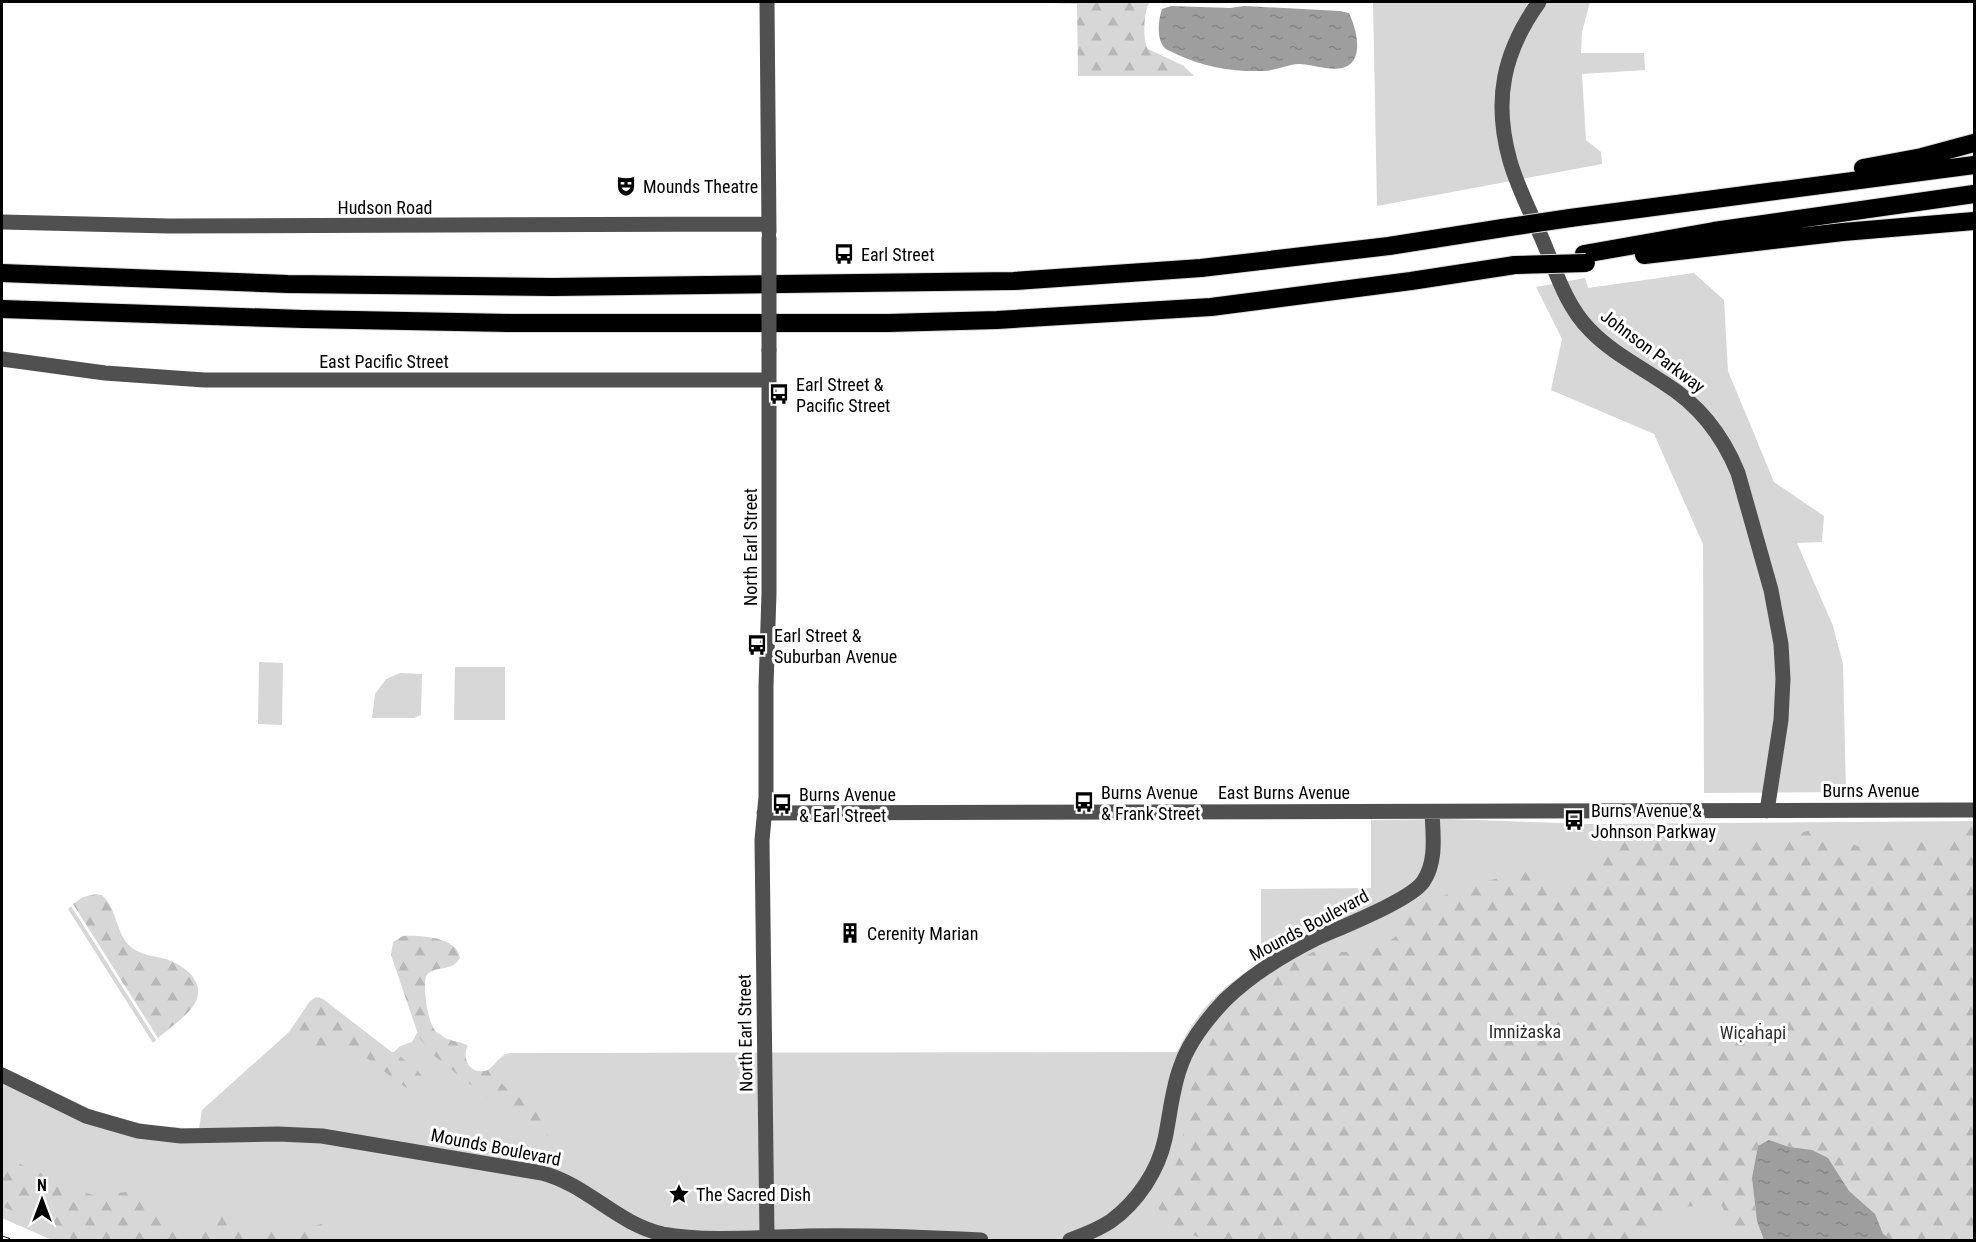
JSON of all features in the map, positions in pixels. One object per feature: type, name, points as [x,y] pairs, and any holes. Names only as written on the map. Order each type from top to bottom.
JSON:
[{"type":"highway","points":[[1658,207],[1714,189],[1890,164],[1974,142]]},
{"type":"highway","points":[[2,273],[288,284],[542,287],[1014,281],[1201,268],[1389,246],[1570,218],[1974,165]]},
{"type":"highway","points":[[1585,259],[1714,231],[1974,194]]},
{"type":"highway","points":[[2,309],[509,323],[888,323],[997,320],[1211,307],[1515,265],[1832,233],[1974,222]]},
{"type":"street","name":"North Earl Street","points":[[766,1237],[762,840],[766,797],[766,686],[770,593],[767,2]]},
{"type":"street","name":"Johnson Parkway","points":[[1539,2],[1527,20],[1506,63],[1503,81],[1503,123],[1510,163],[1563,288],[1582,322],[1603,342],[1670,387],[1700,412],[1712,425],[1731,455],[1771,590],[1780,644],[1783,679],[1781,720],[1767,811]]},
{"type":"street","name":"Hudson Road","points":[[2,222],[169,226],[469,226],[769,231]]},
{"type":"street","name":"East Pacific Street","points":[[2,359],[123,375],[214,380],[769,380]]},
{"type":"street","name":"East Burns Avenue","points":[[764,813],[1432,812],[1613,809],[1767,811]]},
{"type":"street","name":"Burns Avenue","points":[[1767,811],[1974,810]]},
{"type":"street","name":"Mounds Boulevard","points":[[1070,1240],[1111,1221],[1146,1183],[1163,1147],[1180,1065],[1191,1044],[1220,1006],[1235,991],[1281,958],[1399,900],[1422,883],[1432,864],[1432,812]]},
{"type":"street","name":"Mounds Boulevard","points":[[2,1075],[76,1112],[129,1130],[181,1136],[301,1135],[360,1142],[555,1177],[586,1192],[630,1222],[662,1234],[698,1238],[872,1235],[981,1240]]},
{"type":"green space","points":[[1023,2],[1155,2],[1149,3],[1145,19],[1144,32],[1148,49],[1184,66],[1194,76],[1078,76],[1077,4]]},
{"type":"green space","points":[[1373,2],[1590,2],[1582,32],[1581,53],[1644,53],[1645,70],[1582,74],[1586,140],[1601,152],[1602,164],[1377,206]]},
{"type":"green space","points":[[1694,273],[1724,300],[1728,371],[1774,482],[1824,516],[1822,542],[1797,543],[1833,626],[1843,664],[1846,792],[1704,793],[1703,544],[1654,434],[1551,390],[1562,339],[1536,287],[1585,278],[1588,288]]},
{"type":"green space","points":[[259,662],[283,663],[282,725],[258,724]]},
{"type":"green space","points":[[455,667],[505,667],[505,720],[454,720]]},
{"type":"green space","points":[[400,673],[422,674],[421,715],[414,718],[372,718],[375,694],[386,679]]},
{"type":"green space","name":"Imniżaska","points":[[1449,819],[1588,824],[1974,821],[1974,1240],[52,1240],[2,1218],[2,1067],[99,1113],[147,1125],[199,1129],[202,1110],[289,1032],[310,1001],[316,997],[323,999],[393,1053],[400,1046],[412,1042],[417,1033],[435,1031],[445,1038],[468,1046],[465,1055],[467,1064],[481,1072],[486,1071],[509,1053],[1177,1052],[1193,1023],[1212,1000],[1261,962],[1261,889],[1371,888],[1371,820]]},
{"type":"green space","name":"Wic̣aḣapi","points":[[1626,825],[1698,825],[1757,842],[1772,841],[1807,831],[1825,833],[1872,852],[1877,847],[1877,839],[1885,831],[1910,838],[1929,840],[1964,826],[1974,825],[1974,1240],[1891,1240],[1883,1234],[1875,1214],[1849,1191],[1812,1150],[1789,1147],[1770,1140],[1758,1146],[1754,1188],[1755,1209],[1760,1229],[1749,1236],[1732,1237],[1720,1225],[1726,1214],[1720,1203],[1677,1208],[1659,1217],[1652,1240],[1209,1240],[1176,1228],[1164,1217],[1156,1201],[1179,1158],[1194,1074],[1224,1017],[1244,993],[1313,952],[1361,952],[1383,946],[1399,934],[1408,908],[1482,882],[1528,871],[1564,885],[1584,880],[1605,843]]},
{"type":"green space","points":[[102,895],[107,901],[122,936],[131,947],[143,954],[166,959],[179,965],[196,981],[198,995],[192,1008],[158,1038],[73,904],[83,897]]},
{"type":"green space","points":[[71,906],[156,1040],[153,1043],[68,909]]},
{"type":"green space","points":[[403,936],[437,939],[458,951],[460,958],[457,963],[434,970],[426,976],[425,990],[432,1025],[443,1038],[467,1045],[466,1056],[469,1066],[477,1071],[489,1070],[507,1089],[539,1112],[549,1125],[547,1139],[534,1135],[432,1054],[419,1037],[391,955],[393,942]]},
{"type":"green space","points":[[319,997],[416,1069],[429,1084],[428,1091],[413,1091],[405,1087],[374,1063],[358,1054],[292,1039]]},
{"type":"green space","points":[[2,1157],[96,1196],[105,1197],[123,1192],[135,1194],[147,1209],[165,1222],[176,1226],[197,1228],[216,1220],[224,1212],[237,1221],[261,1230],[283,1230],[322,1224],[325,1240],[74,1240],[2,1206]]},
{"type":"water","points":[[1171,6],[1230,8],[1244,6],[1349,13],[1356,32],[1356,54],[1349,65],[1338,69],[1305,64],[1268,71],[1230,70],[1209,66],[1178,55],[1163,45],[1159,30],[1162,9]]},
{"type":"water","points":[[1769,1140],[1789,1147],[1812,1150],[1828,1158],[1849,1191],[1875,1214],[1883,1234],[1891,1240],[1764,1240],[1757,1221],[1752,1178],[1758,1146]]},
{"type":"railway","points":[[2,1238],[8,1240]]},
{"type":"place","name":"Mounds Theatre","points":[[626,186]]},
{"type":"place","name":"Earl Street","points":[[844,254]]},
{"type":"place","name":"Earl Street & Pacific Street","points":[[779,394]]},
{"type":"place","name":"Earl Street & Suburban Avenue","points":[[757,645]]},
{"type":"place","name":"Burns Avenue & Frank Street","points":[[1084,802]]},
{"type":"place","name":"Burns Avenue & Earl Street","points":[[782,804]]},
{"type":"place","name":"Burns Avenue & Johnson Parkway","points":[[1574,820]]},
{"type":"place","name":"Cerenity Marian","points":[[850,933]]},
{"type":"place","name":"The Sacred Dish","points":[[679,1194]]}]
